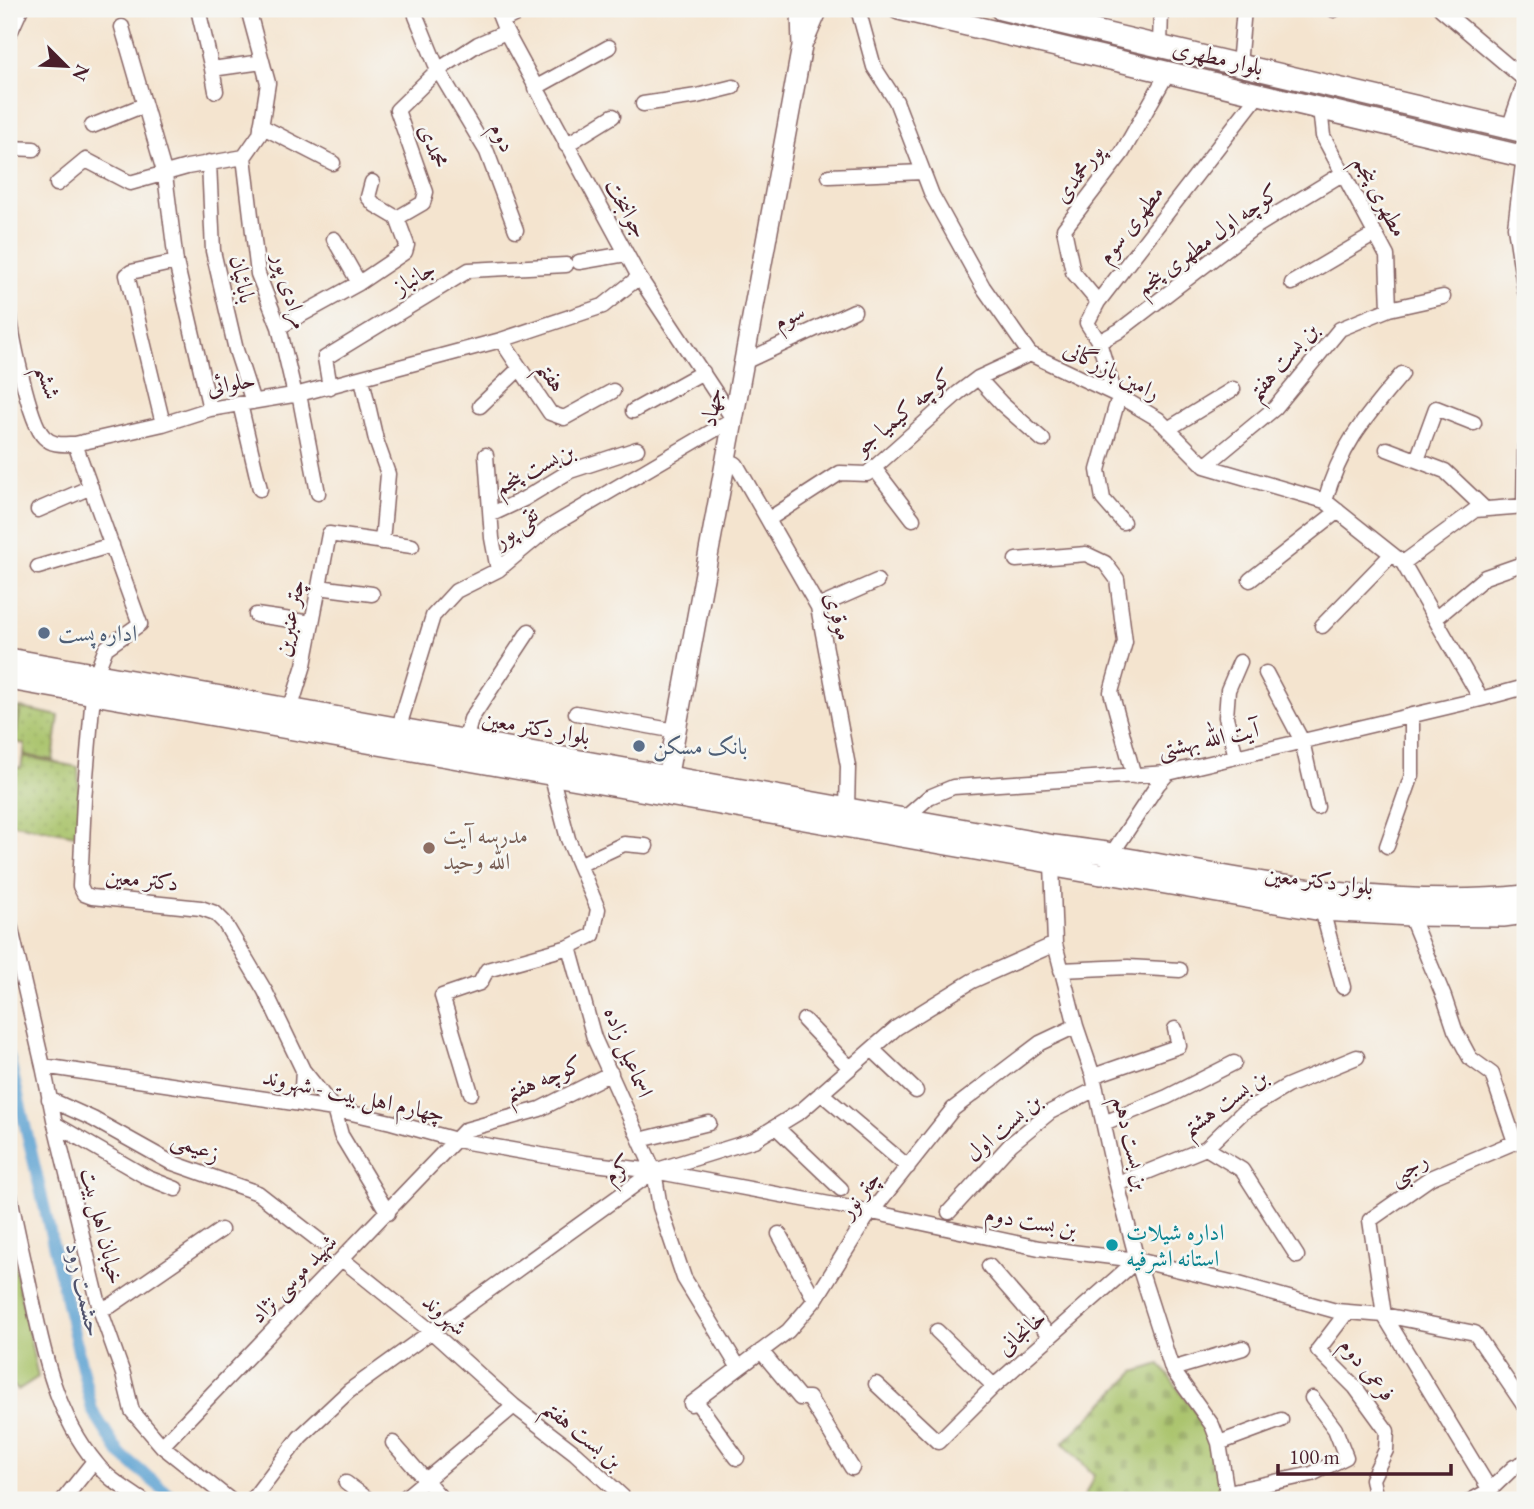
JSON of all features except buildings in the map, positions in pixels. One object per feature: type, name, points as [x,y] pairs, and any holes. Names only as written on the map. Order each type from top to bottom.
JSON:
[{"type":"main road","name":"بلوار مطهری","points":[[899,9],[1525,156]]},
{"type":"main road","name":"بلوار مطهری","points":[[1001,9],[1517,130]]},
{"type":"main road","name":"بلوار دکتر معین","points":[[9,659],[94,685],[551,774],[847,808],[904,819],[1052,857]]},
{"type":"main road","name":"بلوار دکتر معین","points":[[9,679],[94,685],[290,710],[465,741],[666,786],[1052,857]]},
{"type":"main road","points":[[1052,857],[1084,849],[1106,864]]},
{"type":"main road","name":"بلوار دکتر معین","points":[[1106,864],[1324,892],[1417,898],[1525,896]]},
{"type":"main road","name":"بلوار دکتر معین","points":[[1106,864],[1322,910],[1410,915],[1503,916],[1525,913]]},
{"type":"street","points":[[9,29],[18,9]]},
{"type":"street","points":[[198,9],[216,91]]},
{"type":"street","points":[[57,184],[86,160],[130,183],[209,162],[244,157],[260,134],[268,83],[248,9]]},
{"type":"street","name":"محمدی","points":[[397,218],[423,203],[426,192],[397,110],[438,70],[478,44],[501,21],[526,9]]},
{"type":"street","points":[[801,9],[802,46]]},
{"type":"street","points":[[802,46],[818,9]]},
{"type":"street","name":"رامین بازرگانی","points":[[858,9],[873,67],[896,101],[932,195],[983,287],[1030,354],[1158,419],[1206,466],[1325,501],[1397,558],[1481,699]]},
{"type":"street","points":[[1160,46],[1161,9]]},
{"type":"street","points":[[1239,65],[1244,9]]},
{"type":"street","points":[[1441,9],[1525,81],[1517,130]]},
{"type":"street","name":"دوم","points":[[416,16],[438,70],[487,152],[516,230]]},
{"type":"street","name":"جوانبخت","points":[[501,21],[639,277],[733,419]]},
{"type":"street","points":[[122,27],[165,175],[176,262],[209,409]]},
{"type":"street","name":"جهاد","points":[[666,786],[802,46]]},
{"type":"street","points":[[535,88],[609,47]]},
{"type":"street","points":[[212,69],[262,62]]},
{"type":"street","name":"پورمحمدی","points":[[1098,302],[1073,272],[1064,229],[1122,153],[1168,72]]},
{"type":"street","points":[[643,104],[697,96],[733,87]]},
{"type":"street","name":"مطهری سوم","points":[[1117,396],[1100,342],[1087,323],[1098,302],[1259,94]]},
{"type":"street","points":[[92,126],[144,105]]},
{"type":"street","name":"مطهری پنجم","points":[[1320,108],[1323,136],[1387,256],[1389,309]]},
{"type":"street","points":[[566,145],[613,116]]},
{"type":"street","points":[[261,126],[333,163]]},
{"type":"street","points":[[9,148],[34,149]]},
{"type":"street","points":[[1525,156],[1515,227],[1525,292]]},
{"type":"street","name":"مرادی پور","points":[[244,157],[258,274],[279,327],[318,493]]},
{"type":"street","name":"بابائیان","points":[[209,162],[213,251],[236,349],[260,489]]},
{"type":"street","points":[[828,177],[923,172]]},
{"type":"street","name":"کوچه اول مطهری پنجم","points":[[1100,342],[1119,331],[1252,229],[1342,174]]},
{"type":"street","points":[[279,327],[359,283],[405,252],[407,245],[397,218],[375,205],[368,197],[372,182]]},
{"type":"street","points":[[1292,283],[1375,234]]},
{"type":"street","points":[[334,239],[359,283]]},
{"type":"street","name":"جانباز","points":[[330,387],[325,358],[469,270],[572,263],[626,254]]},
{"type":"street","points":[[163,424],[127,275],[176,262]]},
{"type":"street","name":"حلوائی","points":[[75,444],[163,424],[209,409],[330,387],[501,340],[603,306],[639,277]]},
{"type":"street","name":"بن بست هفتم","points":[[1206,466],[1275,408],[1340,329],[1389,309],[1443,297]]},
{"type":"street","name":"ششم","points":[[9,306],[25,392],[43,436],[56,445],[75,444]]},
{"type":"street","name":"سوم","points":[[744,362],[854,311]]},
{"type":"street","name":"هفتم","points":[[501,340],[550,413],[565,418],[613,391]]},
{"type":"street","name":"کوچه کیمیا جو","points":[[769,519],[840,473],[867,474],[958,393],[978,379],[1030,354]]},
{"type":"street","points":[[480,406],[520,368]]},
{"type":"street","points":[[633,411],[703,372]]},
{"type":"street","points":[[1325,501],[1347,443],[1402,374]]},
{"type":"street","points":[[362,379],[376,440],[388,474],[382,542],[412,546]]},
{"type":"street","points":[[978,379],[1043,440]]},
{"type":"street","points":[[1168,429],[1233,389]]},
{"type":"street","points":[[1117,396],[1098,470],[1103,499],[1123,522]]},
{"type":"street","points":[[1417,460],[1436,408],[1474,423]]},
{"type":"street","name":"تقی پور","points":[[398,730],[433,616],[456,591],[498,570],[551,526],[733,419]]},
{"type":"street","points":[[75,444],[140,624],[106,648],[94,685]]},
{"type":"street","points":[[1322,626],[1397,558],[1475,510],[1525,506],[1525,446]]},
{"type":"street","name":"بن‌بست پنجم","points":[[492,514],[524,499],[570,471],[637,449]]},
{"type":"street","points":[[1387,449],[1445,471],[1485,509]]},
{"type":"street","points":[[486,455],[492,538],[498,570]]},
{"type":"street","name":"موقری","points":[[726,459],[736,464],[818,607],[848,766],[847,808]]},
{"type":"street","points":[[874,468],[913,519]]},
{"type":"street","points":[[38,510],[91,487]]},
{"type":"street","points":[[1250,580],[1338,511]]},
{"type":"street","name":"چتر عنبرین","points":[[290,710],[304,665],[329,534],[382,542]]},
{"type":"street","points":[[38,567],[112,545]]},
{"type":"street","points":[[1016,560],[1086,554],[1105,563],[1117,579],[1125,642],[1111,692],[1134,776]]},
{"type":"street","points":[[1435,619],[1485,577],[1525,564]]},
{"type":"street","points":[[818,607],[877,581]]},
{"type":"street","points":[[319,587],[372,594]]},
{"type":"street","points":[[256,615],[312,623]]},
{"type":"street","points":[[465,741],[471,719],[529,631]]},
{"type":"street","points":[[1236,757],[1226,717],[1228,690],[1240,662]]},
{"type":"street","points":[[1266,673],[1302,743],[1317,807]]},
{"type":"street","name":"دکتر معین","points":[[94,685],[83,800],[80,886],[84,894],[201,908],[215,913],[224,922],[265,991],[303,1070],[334,1109],[341,1135],[387,1213]]},
{"type":"street","name":"آیت الله بهشتی","points":[[904,819],[929,797],[953,787],[1168,773],[1302,743],[1525,687]]},
{"type":"street","points":[[576,713],[676,731]]},
{"type":"street","points":[[1387,846],[1412,775],[1412,715]]},
{"type":"street","points":[[1052,906],[1058,881],[1106,864],[1168,773]]},
{"type":"street","points":[[471,1093],[442,996],[480,983],[487,970],[569,947],[593,935],[598,909],[568,839],[551,774]]},
{"type":"street","points":[[579,865],[624,844],[646,846]]},
{"type":"street","name":"بن بست دهم","points":[[1052,857],[1055,944],[1076,1026],[1095,1083],[1137,1260],[1172,1370],[1212,1425],[1219,1443],[1228,1496]]},
{"type":"street","points":[[1322,910],[1343,987]]},
{"type":"street","name":"رجبی","points":[[1410,915],[1455,1030],[1470,1058],[1492,1074],[1515,1142],[1430,1178],[1370,1220],[1384,1315],[1490,1490]]},
{"type":"street","name":"خیابان اهل بیت","points":[[9,920],[100,1309],[123,1374],[132,1411],[162,1446],[230,1500]]},
{"type":"street","name":"کرم","points":[[252,1500],[300,1437],[340,1400],[654,1171],[754,1140],[801,1111],[896,1028],[972,981],[1055,944]]},
{"type":"street","name":"اسماعیل زاده","points":[[569,947],[594,1038],[654,1171],[660,1207],[684,1279],[739,1368]]},
{"type":"street","points":[[1061,970],[1128,967],[1180,970]]},
{"type":"street","points":[[804,1020],[850,1068]]},
{"type":"street","name":"چتر نور","points":[[737,1458],[693,1402],[788,1331],[816,1300],[872,1212],[953,1109],[1040,1043],[1076,1026]]},
{"type":"street","name":"بن بست اول","points":[[949,1212],[1011,1144],[1050,1112],[1095,1083],[1179,1046],[1175,1030]]},
{"type":"street","points":[[872,1049],[916,1091]]},
{"type":"street","name":"بن بست هشتم","points":[[1118,1184],[1206,1147],[1242,1113],[1287,1086],[1357,1057]]},
{"type":"street","points":[[1104,1123],[1167,1097],[1234,1063]]},
{"type":"street","name":"چهارم اهل بیت - شهروند","points":[[43,1066],[296,1102],[391,1122],[456,1140],[586,1163],[654,1171]]},
{"type":"street","points":[[296,1102],[302,1087],[303,1070]]},
{"type":"street","name":"کوچه هفتم","points":[[456,1140],[465,1130],[540,1110],[611,1073]]},
{"type":"street","points":[[821,1093],[908,1167]]},
{"type":"street","name":"زعیمی","points":[[49,1099],[93,1119],[170,1162],[258,1193],[321,1242]]},
{"type":"street","points":[[640,1140],[709,1123]]},
{"type":"street","points":[[55,1124],[148,1178],[176,1189]]},
{"type":"street","points":[[776,1127],[841,1189]]},
{"type":"street","name":"شهید موسی نژاد","points":[[162,1446],[456,1140]]},
{"type":"street","points":[[1206,1147],[1242,1170],[1297,1256]]},
{"type":"street","name":"بن بست دوم","points":[[654,1171],[872,1212],[1039,1248],[1137,1260],[1235,1283],[1335,1311],[1384,1315],[1475,1332],[1525,1407]]},
{"type":"street","points":[[9,1189],[40,1339],[53,1385],[70,1422],[94,1461],[107,1475],[142,1500]]},
{"type":"street","points":[[100,1309],[113,1305],[221,1230]]},
{"type":"street","points":[[779,1234],[816,1300]]},
{"type":"street","name":"شهروند","points":[[343,1260],[432,1332],[514,1406]]},
{"type":"street","name":"خانجانی","points":[[876,1384],[938,1442],[994,1386],[1137,1260]]},
{"type":"street","points":[[989,1266],[1050,1336]]},
{"type":"street","name":"فرعی دوم","points":[[1347,1312],[1318,1350],[1355,1387],[1387,1431],[1386,1450],[1372,1479],[1376,1500]]},
{"type":"street","points":[[937,1331],[994,1386]]},
{"type":"street","points":[[1172,1370],[1244,1348]]},
{"type":"street","points":[[761,1352],[800,1398],[809,1398],[852,1468]]},
{"type":"street","points":[[1228,1496],[1312,1474],[1346,1457],[1335,1429],[1312,1398]]},
{"type":"street","points":[[402,1500],[514,1406]]},
{"type":"street","name":"بن بست هفتم","points":[[514,1406],[575,1453],[622,1499]]},
{"type":"street","points":[[1219,1443],[1281,1420]]},
{"type":"street","points":[[393,1443],[443,1500]]},
{"type":"street","points":[[63,1500],[94,1461]]},
{"type":"street","points":[[1472,1500],[1490,1490],[1514,1467],[1525,1462]]},
{"type":"street","points":[[346,1483],[369,1500]]},
{"type":"green space","points":[[9,706],[20,708],[13,741],[9,740]]},
{"type":"green space","points":[[21,708],[59,716],[53,760],[24,755],[25,744],[15,742]]},
{"type":"green space","points":[[23,756],[78,767],[81,836],[9,823],[9,766],[21,768]]},
{"type":"green space","points":[[9,1240],[38,1377],[18,1390],[9,1382]]},
{"type":"green space","points":[[1160,1364],[1205,1426],[1219,1457],[1225,1500],[1083,1500],[1094,1475],[1063,1443],[1135,1372]]},
{"type":"waterway","name":"حشمت رود","points":[[9,1057],[92,1410],[120,1454],[176,1500]]},
{"type":"place","name":"اداره پست","points":[[44,633]]},
{"type":"place","name":"بانک مسکن","points":[[639,746]]},
{"type":"place","name":"مدرسه آیت الله وحید","points":[[429,848]]},
{"type":"place","name":"اداره شیلات استانه اشرفیه","points":[[1112,1245]]}]
